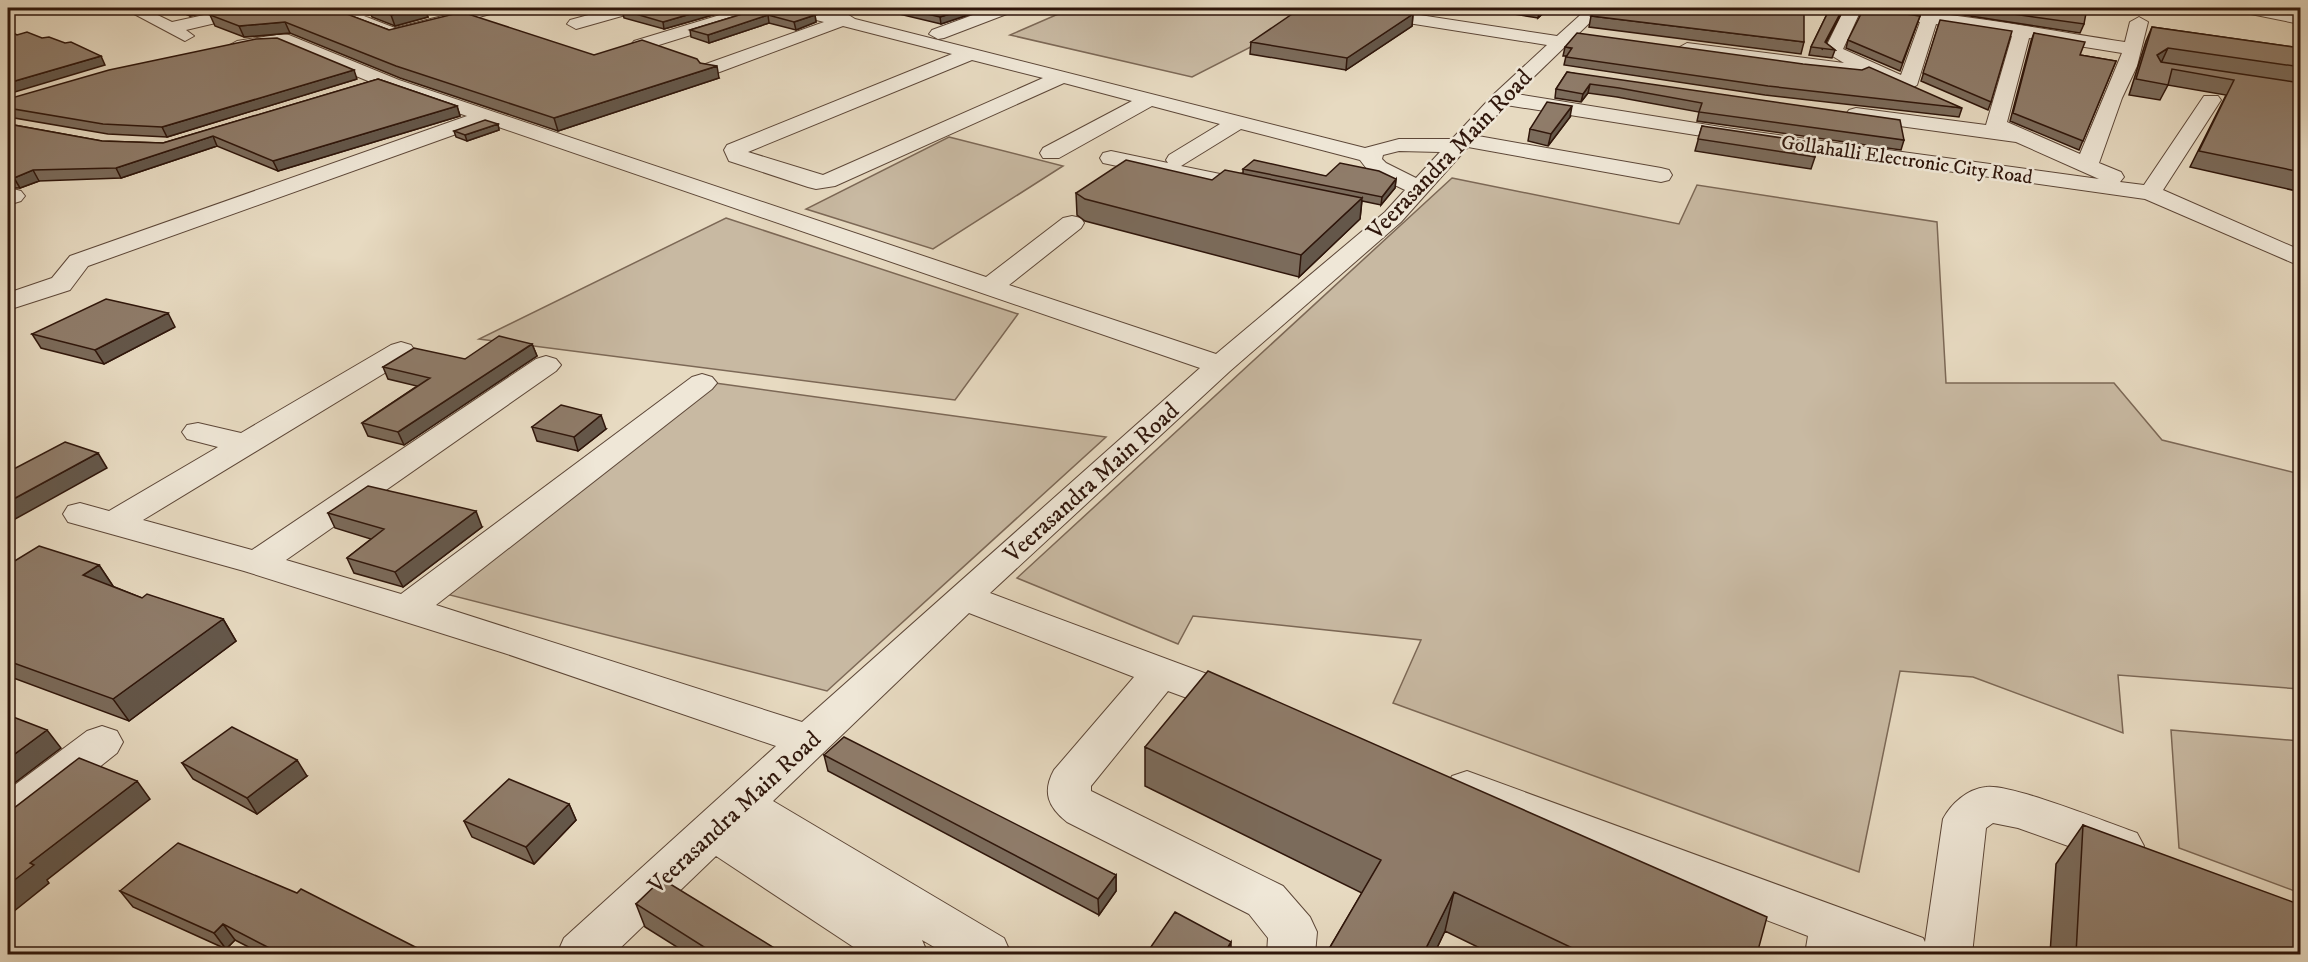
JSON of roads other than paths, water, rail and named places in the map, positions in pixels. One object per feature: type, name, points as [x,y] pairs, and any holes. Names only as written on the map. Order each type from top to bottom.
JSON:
[{"type":"street","points":[[131,8],[177,32],[256,8]]},
{"type":"street","points":[[376,8],[347,15],[394,34],[492,8]]},
{"type":"street","points":[[576,24],[630,8]]},
{"type":"street","points":[[640,45],[759,8]]},
{"type":"street","points":[[791,8],[851,14],[938,34],[1253,121]]},
{"type":"street","points":[[938,34],[1006,8]]},
{"type":"street","points":[[1345,8],[1570,43]]},
{"type":"street","points":[[1871,78],[1833,51],[1867,8],[1929,17],[1961,15],[2132,49]]},
{"type":"street","points":[[2247,8],[2297,20]]},
{"type":"street","points":[[710,69],[851,14],[969,54],[1150,99],[1379,151],[1461,143],[1661,175]]},
{"type":"street","points":[[1907,85],[1929,17]]},
{"type":"street","points":[[2087,165],[2112,98],[2128,66],[2139,22]]},
{"type":"street","points":[[1996,124],[2030,27]]},
{"type":"street","points":[[213,51],[283,39],[382,80],[1220,365]]},
{"type":"street","name":"Veerasandra Main Road","points":[[580,954],[963,597],[1220,365],[1377,214],[1420,189],[1501,98],[1570,43]]},
{"type":"street","points":[[1670,51],[1871,78],[1907,85],[1927,94]]},
{"type":"street","points":[[969,54],[735,150],[737,156],[816,182],[827,181],[1062,77]]},
{"type":"street","points":[[348,90],[382,80]]},
{"type":"street","name":"Gollahalli Electronic City Road","points":[[1501,98],[1727,134],[2150,193],[2301,259]]},
{"type":"street","points":[[1051,153],[1150,99]]},
{"type":"street","points":[[1956,107],[2150,193],[2211,100]]},
{"type":"street","points":[[1835,112],[2021,136]]},
{"type":"street","points":[[8,302],[61,284],[79,261],[487,116]]},
{"type":"street","points":[[1177,160],[1253,121]]},
{"type":"street","points":[[1379,151],[1378,168],[1420,189]]},
{"type":"street","points":[[1111,158],[1282,194]]},
{"type":"street","points":[[990,287],[1072,224]]},
{"type":"street","points":[[401,351],[246,444],[97,519],[257,563],[518,643],[809,741]]},
{"type":"street","points":[[257,563],[546,365]]},
{"type":"street","points":[[406,609],[702,383]]},
{"type":"street","points":[[198,432],[246,444]]},
{"type":"street","points":[[963,597],[1270,714]]},
{"type":"street","points":[[1160,673],[1069,782],[1069,799],[1083,809],[1266,900],[1293,932],[1292,954]]},
{"type":"street","points":[[8,814],[102,742]]},
{"type":"street","points":[[1425,772],[1832,940],[1905,954]]},
{"type":"street","points":[[1948,954],[1965,819],[1987,804],[2020,811],[2155,858]]},
{"type":"street","points":[[728,817],[904,954]]},
{"type":"street","points":[[728,817],[987,954]]}]
